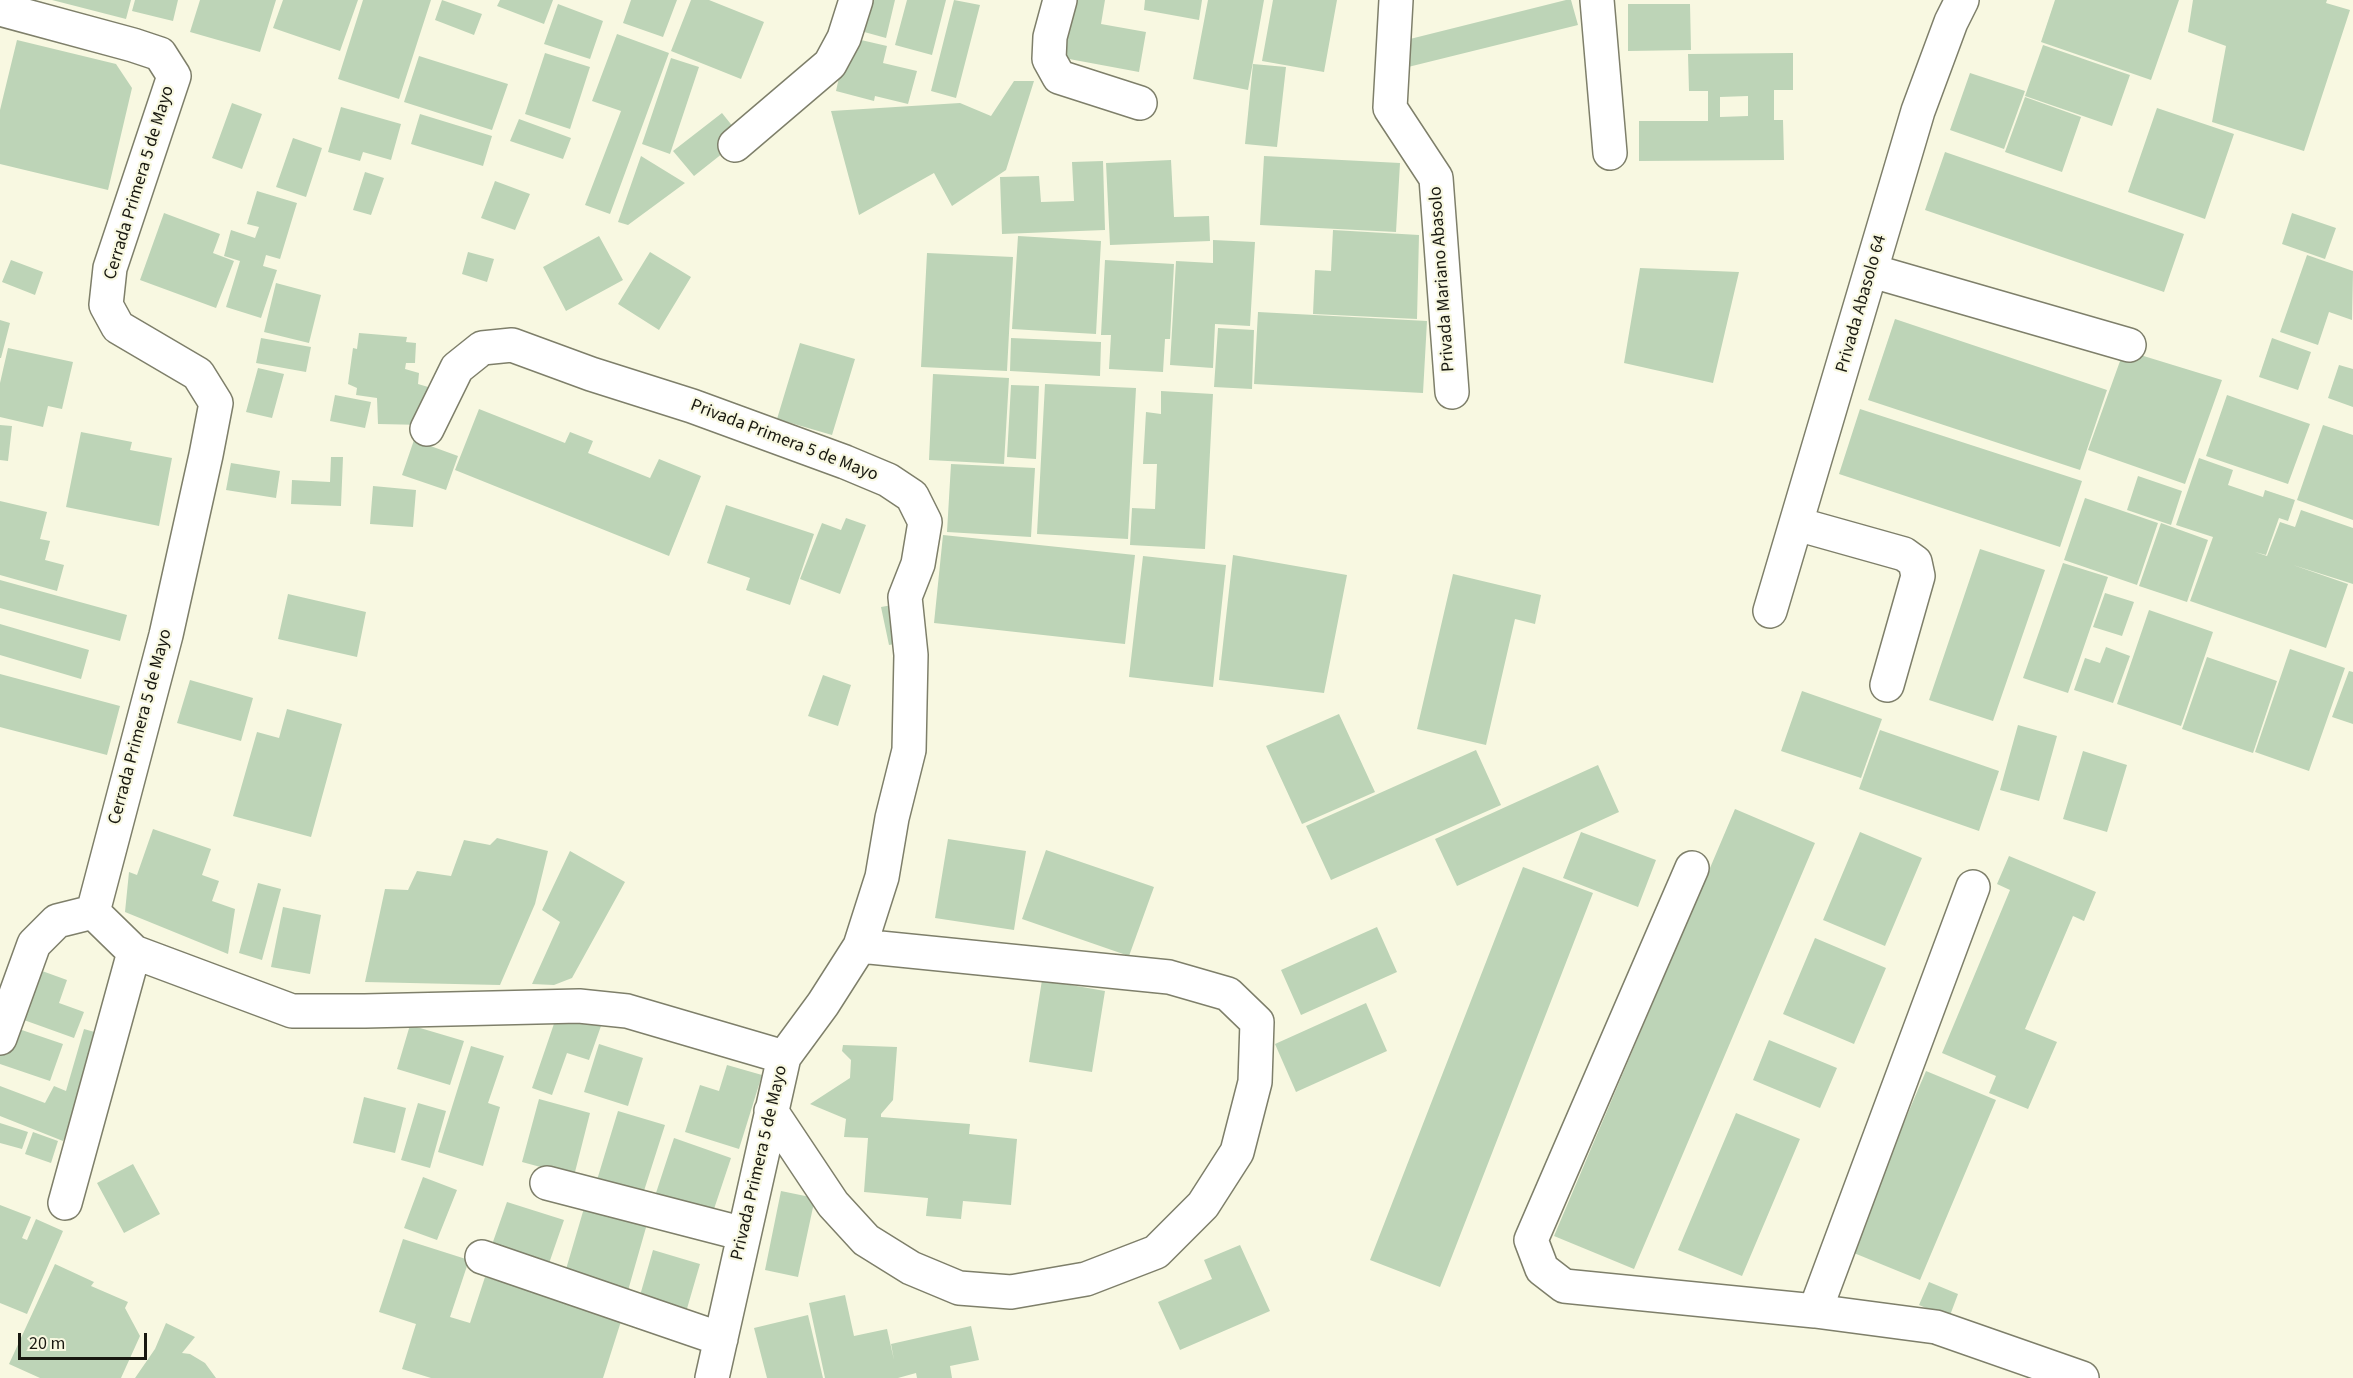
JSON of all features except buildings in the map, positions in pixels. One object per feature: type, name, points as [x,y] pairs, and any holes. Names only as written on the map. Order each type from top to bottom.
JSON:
[{"type":"street","points":[[735,145],[830,64],[844,38],[856,0]]},
{"type":"street","points":[[1060,0],[1050,37],[1049,59],[1059,77],[1140,103]]},
{"type":"street","name":"Privada Mariano Abasolo","points":[[1396,0],[1390,108],[1436,178],[1452,392]]},
{"type":"street","points":[[1597,0],[1610,153]]},
{"type":"street","name":"Privada Abasolo 64","points":[[1770,611],[1918,111],[1951,22],[1962,0]]},
{"type":"street","name":"Cerrada Primera 5 de Mayo","points":[[0,9],[160,54],[174,76],[110,268],[106,305],[118,327],[198,374],[216,403],[207,455],[166,635],[93,912]]},
{"type":"street","points":[[1872,271],[2129,345]]},
{"type":"street","name":"Privada Primera 5 de Mayo","points":[[427,429],[457,368],[482,348],[512,345],[591,374],[692,406],[888,480],[912,496],[925,522],[918,564],[905,597],[911,656],[909,750],[891,818],[882,877],[860,946],[823,1004],[783,1057],[712,1378]]},
{"type":"street","points":[[1797,524],[1904,554],[1915,562],[1918,576],[1887,685]]},
{"type":"street","points":[[1692,868],[1531,1240],[1542,1269],[1564,1286],[1815,1311],[1936,1328],[2082,1378]]},
{"type":"street","points":[[1815,1311],[1973,888]]},
{"type":"street","points":[[0,1038],[34,944],[57,921],[93,912],[134,952],[292,1011],[579,1006],[627,1011],[783,1057]]},
{"type":"street","points":[[771,1111],[833,1204],[866,1240],[911,1268],[959,1288],[1011,1292],[1086,1279],[1156,1252],[1203,1205],[1237,1152],[1255,1082],[1257,1022],[1228,994],[1169,976],[860,946]]},
{"type":"street","points":[[65,1203],[134,952]]},
{"type":"street","points":[[547,1183],[744,1234]]},
{"type":"street","points":[[482,1257],[721,1339]]}]
